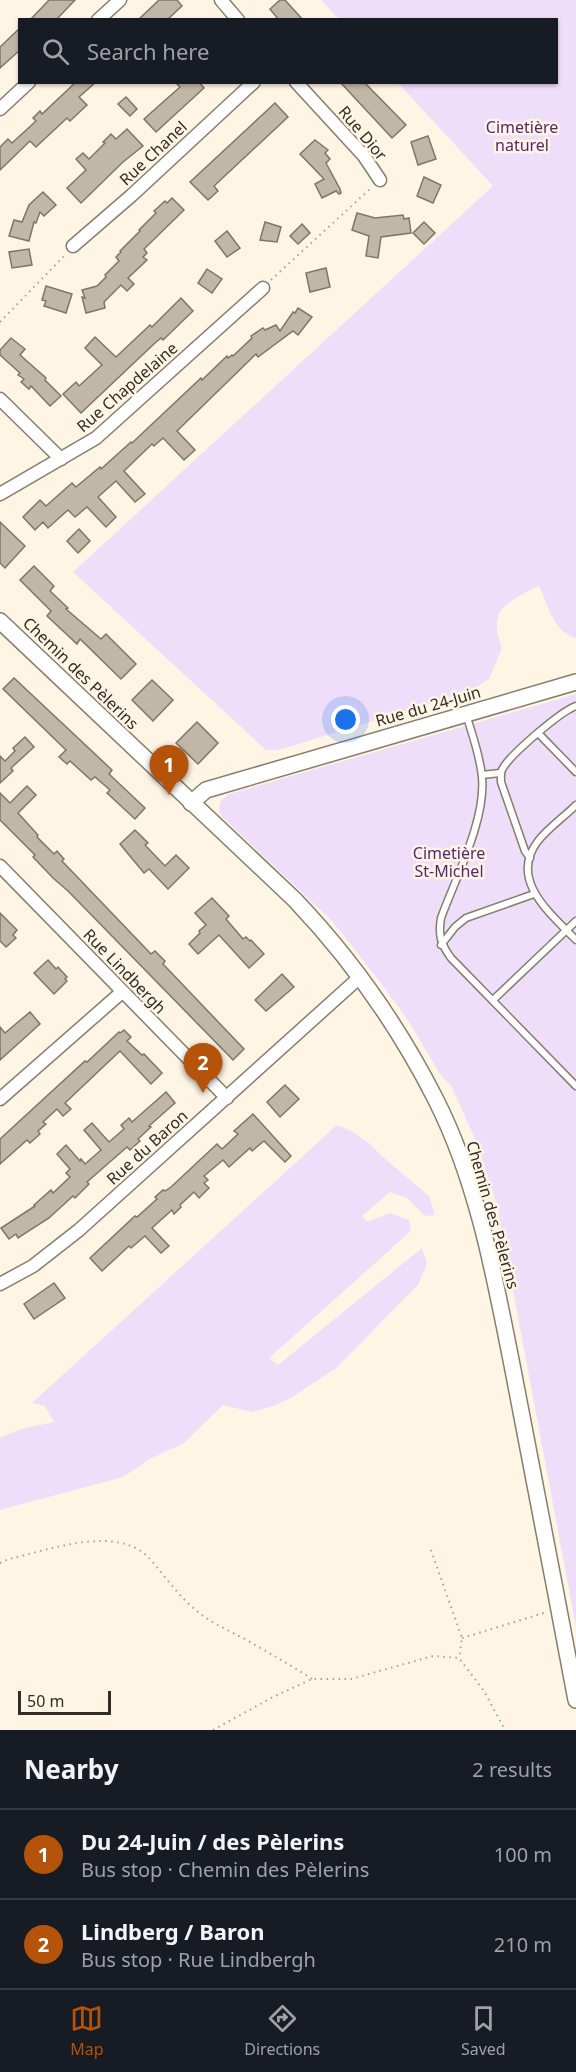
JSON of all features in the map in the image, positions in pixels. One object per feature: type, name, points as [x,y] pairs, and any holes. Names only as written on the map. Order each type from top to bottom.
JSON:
[{"type":"street","points":[[100,18],[120,0]]},
{"type":"street","points":[[220,0],[236,18]]},
{"type":"street","points":[[0,109],[27,84]]},
{"type":"street","name":"Rue Chanel","points":[[73,246],[132,195],[252,84]]},
{"type":"street","name":"Rue Dior","points":[[298,84],[364,156],[380,180]]},
{"type":"street","name":"Rue Chapdelaine","points":[[0,494],[82,448],[104,432],[262,288]]},
{"type":"street","points":[[0,399],[61,459]]},
{"type":"street","name":"Chemin des Pèlerins","points":[[0,621],[295,900],[330,938],[384,1009],[436,1100],[472,1194],[501,1310],[576,1700]]},
{"type":"street","name":"Rue du 24-Juin","points":[[191,803],[206,790],[576,681]]},
{"type":"street","name":"Rue Lindbergh","points":[[0,866],[227,1098]]},
{"type":"street","points":[[0,886],[10,876]]},
{"type":"street","name":"Rue du Baron","points":[[0,1284],[33,1266],[57,1248],[361,976]]},
{"type":"street","points":[[0,1099],[122,992]]},
{"type":"lane","points":[[530,858],[525,851],[500,773],[504,766],[561,712],[576,706]]},
{"type":"lane","points":[[466,713],[482,776],[482,792],[479,812],[441,918],[438,933],[441,945],[576,1086]]},
{"type":"lane","points":[[538,733],[576,772]]},
{"type":"lane","points":[[482,776],[500,773]]},
{"type":"lane","points":[[576,805],[540,839],[530,858],[534,894],[546,910],[576,940]]},
{"type":"lane","points":[[441,945],[455,927],[466,918],[534,894]]},
{"type":"lane","points":[[493,1000],[576,921]]},
{"type":"path","points":[[262,288],[380,180]]},
{"type":"path","points":[[0,322],[73,246]]},
{"type":"path","points":[[0,1563],[71,1544],[108,1540],[129,1545],[147,1556],[190,1606],[203,1616],[281,1659],[312,1679]]},
{"type":"path","points":[[431,1550],[462,1638],[459,1658],[484,1691],[505,1730]]},
{"type":"path","points":[[462,1638],[558,1609]]},
{"type":"path","points":[[213,1730],[312,1679],[351,1678],[433,1656],[459,1658]]},
{"type":"green space","name":"Cimetière naturel","points":[[321,0],[576,0],[576,638],[568,635],[557,624],[539,586],[509,602],[503,608],[497,624],[502,648],[489,679],[470,691],[279,750],[266,750],[73,572],[493,186],[399,84],[558,84],[558,18],[338,18]]},
{"type":"green space","name":"Cimetière St-Michel","points":[[576,694],[576,1627],[497,1205],[478,1146],[452,1087],[440,1074],[409,1022],[387,991],[332,921],[223,818],[219,811],[220,802],[229,794]]},
{"type":"green space","points":[[337,1125],[369,1143],[429,1196],[435,1215],[425,1216],[407,1198],[390,1192],[362,1216],[368,1222],[390,1213],[409,1220],[411,1231],[269,1358],[278,1365],[422,1248],[427,1264],[418,1285],[336,1368],[289,1399],[252,1412],[223,1405],[184,1443],[150,1459],[123,1477],[0,1510],[0,1438],[21,1429],[54,1422],[45,1406],[32,1403]]},
{"type":"building","points":[[49,0],[75,0],[58,18],[32,18]]},
{"type":"building","points":[[159,0],[177,0],[182,6],[169,18],[140,18]]},
{"type":"building","points":[[280,0],[285,0],[301,18],[277,18],[270,9]]},
{"type":"building","points":[[18,30],[18,52],[0,68],[0,47]]},
{"type":"building","points":[[74,84],[94,84],[79,97],[87,105],[70,121],[67,118],[36,147],[30,141],[0,170],[0,147],[8,139],[12,143],[36,121],[33,118],[40,111],[42,114]]},
{"type":"building","points":[[177,84],[201,84],[204,88],[156,132],[144,119],[180,87]]},
{"type":"building","points":[[342,84],[366,84],[406,125],[392,138]]},
{"type":"building","points":[[126,97],[137,109],[130,116],[118,104]]},
{"type":"building","points":[[275,103],[288,117],[214,186],[218,191],[208,200],[190,182]]},
{"type":"building","points":[[127,129],[143,146],[81,203],[67,188],[86,170],[76,159],[83,153],[89,159],[111,134],[116,139]]},
{"type":"building","points":[[428,136],[436,159],[418,165],[411,142]]},
{"type":"building","points":[[315,140],[328,150],[325,153],[330,159],[326,163],[340,189],[339,194],[336,191],[322,198],[315,184],[324,179],[300,154]]},
{"type":"building","points":[[424,177],[441,185],[433,203],[417,196]]},
{"type":"building","points":[[43,192],[56,205],[44,216],[40,212],[36,223],[34,222],[29,241],[9,236],[14,220],[22,222],[29,205]]},
{"type":"building","points":[[172,198],[184,210],[144,249],[147,253],[143,257],[147,260],[128,278],[134,284],[127,291],[121,285],[104,302],[105,308],[86,313],[82,290],[97,286],[106,277],[105,275],[119,261],[116,257],[120,251],[156,213],[154,211]]},
{"type":"building","points":[[357,213],[375,218],[403,215],[404,219],[409,218],[411,233],[381,237],[378,258],[366,256],[369,236],[352,230]]},
{"type":"building","points":[[265,222],[281,227],[277,242],[260,240]]},
{"type":"building","points":[[424,222],[435,233],[424,244],[413,233]]},
{"type":"building","points":[[302,224],[310,233],[298,244],[290,236]]},
{"type":"building","points":[[227,231],[240,248],[227,257],[215,241]]},
{"type":"building","points":[[29,249],[32,265],[12,268],[9,252]]},
{"type":"building","points":[[326,268],[330,287],[310,292],[306,273]]},
{"type":"building","points":[[207,269],[222,279],[212,293],[198,283]]},
{"type":"building","points":[[46,286],[72,294],[66,313],[44,306],[46,301],[42,300]]},
{"type":"building","points":[[181,298],[193,311],[163,340],[161,338],[155,343],[81,413],[63,394],[76,382],[79,386],[102,365],[85,348],[95,337],[116,357],[150,325],[152,327]]},
{"type":"building","points":[[298,308],[312,317],[298,335],[293,331],[258,357],[256,354],[177,431],[195,450],[184,460],[163,438],[154,446],[152,444],[124,471],[145,494],[135,502],[116,481],[98,497],[116,517],[106,527],[87,507],[75,517],[68,510],[48,528],[43,522],[35,530],[23,517],[40,500],[46,506],[72,483],[76,487],[100,467],[101,469],[201,378],[202,380],[227,356],[228,358],[233,356],[252,338],[251,336],[263,328],[265,330],[276,325],[280,331]]},
{"type":"building","points":[[11,338],[25,349],[20,355],[46,378],[45,380],[61,396],[50,406],[31,386],[29,389],[21,382],[24,379],[18,375],[20,373],[0,355],[0,350]]},
{"type":"building","points":[[0,522],[25,546],[5,568],[0,563]]},
{"type":"building","points":[[79,529],[90,541],[78,553],[67,541]]},
{"type":"building","points":[[34,566],[54,586],[50,591],[68,608],[66,609],[101,639],[106,634],[136,664],[121,679],[80,639],[77,644],[47,616],[51,611],[20,580]]},
{"type":"building","points":[[14,678],[112,770],[109,774],[145,808],[135,819],[107,793],[110,790],[95,777],[91,780],[70,761],[67,764],[59,757],[66,750],[3,689]]},
{"type":"building","points":[[152,680],[173,700],[153,721],[132,700]]},
{"type":"building","points":[[197,722],[218,743],[198,764],[176,743]]},
{"type":"building","points":[[25,737],[34,747],[11,768],[13,771],[0,783],[0,756],[5,761],[15,751],[13,748]]},
{"type":"building","points":[[27,786],[36,795],[18,813],[38,835],[37,837],[54,854],[57,851],[64,859],[62,861],[151,954],[155,951],[165,961],[163,964],[244,1049],[233,1060],[53,878],[33,857],[35,855],[0,820],[0,793],[10,803]]},
{"type":"building","points":[[135,830],[148,843],[145,845],[165,866],[176,855],[189,868],[168,889],[149,869],[144,873],[120,844]]},
{"type":"building","points":[[212,898],[229,916],[226,919],[243,939],[246,937],[251,940],[264,954],[249,968],[219,935],[198,954],[189,944],[206,925],[195,913]]},
{"type":"building","points":[[0,913],[17,930],[13,935],[16,938],[6,947],[0,941]]},
{"type":"building","points":[[48,960],[67,977],[65,979],[67,981],[54,994],[34,973]]},
{"type":"building","points":[[282,974],[294,987],[266,1011],[255,1000]]},
{"type":"building","points":[[30,1012],[40,1024],[0,1060],[0,1027],[5,1033]]},
{"type":"building","points":[[124,1030],[131,1037],[127,1041],[142,1055],[144,1054],[162,1073],[151,1084],[120,1051],[65,1103],[71,1109],[63,1116],[57,1109],[43,1122],[46,1124],[38,1131],[40,1134],[30,1143],[27,1140],[0,1164],[0,1139],[85,1061],[87,1062]]},
{"type":"building","points":[[285,1085],[299,1099],[280,1117],[267,1102]]},
{"type":"building","points":[[166,1092],[175,1103],[149,1126],[151,1127],[138,1139],[140,1141],[130,1150],[127,1147],[87,1182],[89,1184],[75,1198],[73,1196],[49,1218],[18,1238],[16,1234],[9,1239],[1,1228],[35,1206],[51,1190],[53,1193],[70,1177],[66,1173],[70,1169],[57,1154],[66,1145],[85,1164],[101,1150],[84,1130],[92,1123],[109,1142],[124,1129],[121,1125],[129,1118],[132,1122]]},
{"type":"building","points":[[253,1114],[291,1156],[285,1162],[264,1141],[252,1151],[250,1148],[229,1167],[223,1160],[204,1176],[208,1180],[204,1183],[209,1188],[199,1198],[194,1192],[174,1214],[172,1210],[152,1228],[169,1246],[161,1253],[145,1236],[131,1248],[129,1246],[102,1271],[90,1258],[157,1199],[155,1197],[171,1187],[217,1144],[222,1149],[238,1134],[234,1131]]},
{"type":"building","points":[[54,1283],[65,1298],[34,1319],[24,1304]]},
{"type":"place","name":"Du 24-Juin / des Pèlerins","points":[[169,795]]},
{"type":"place","name":"Lindberg / Baron","points":[[203,1093]]}]
